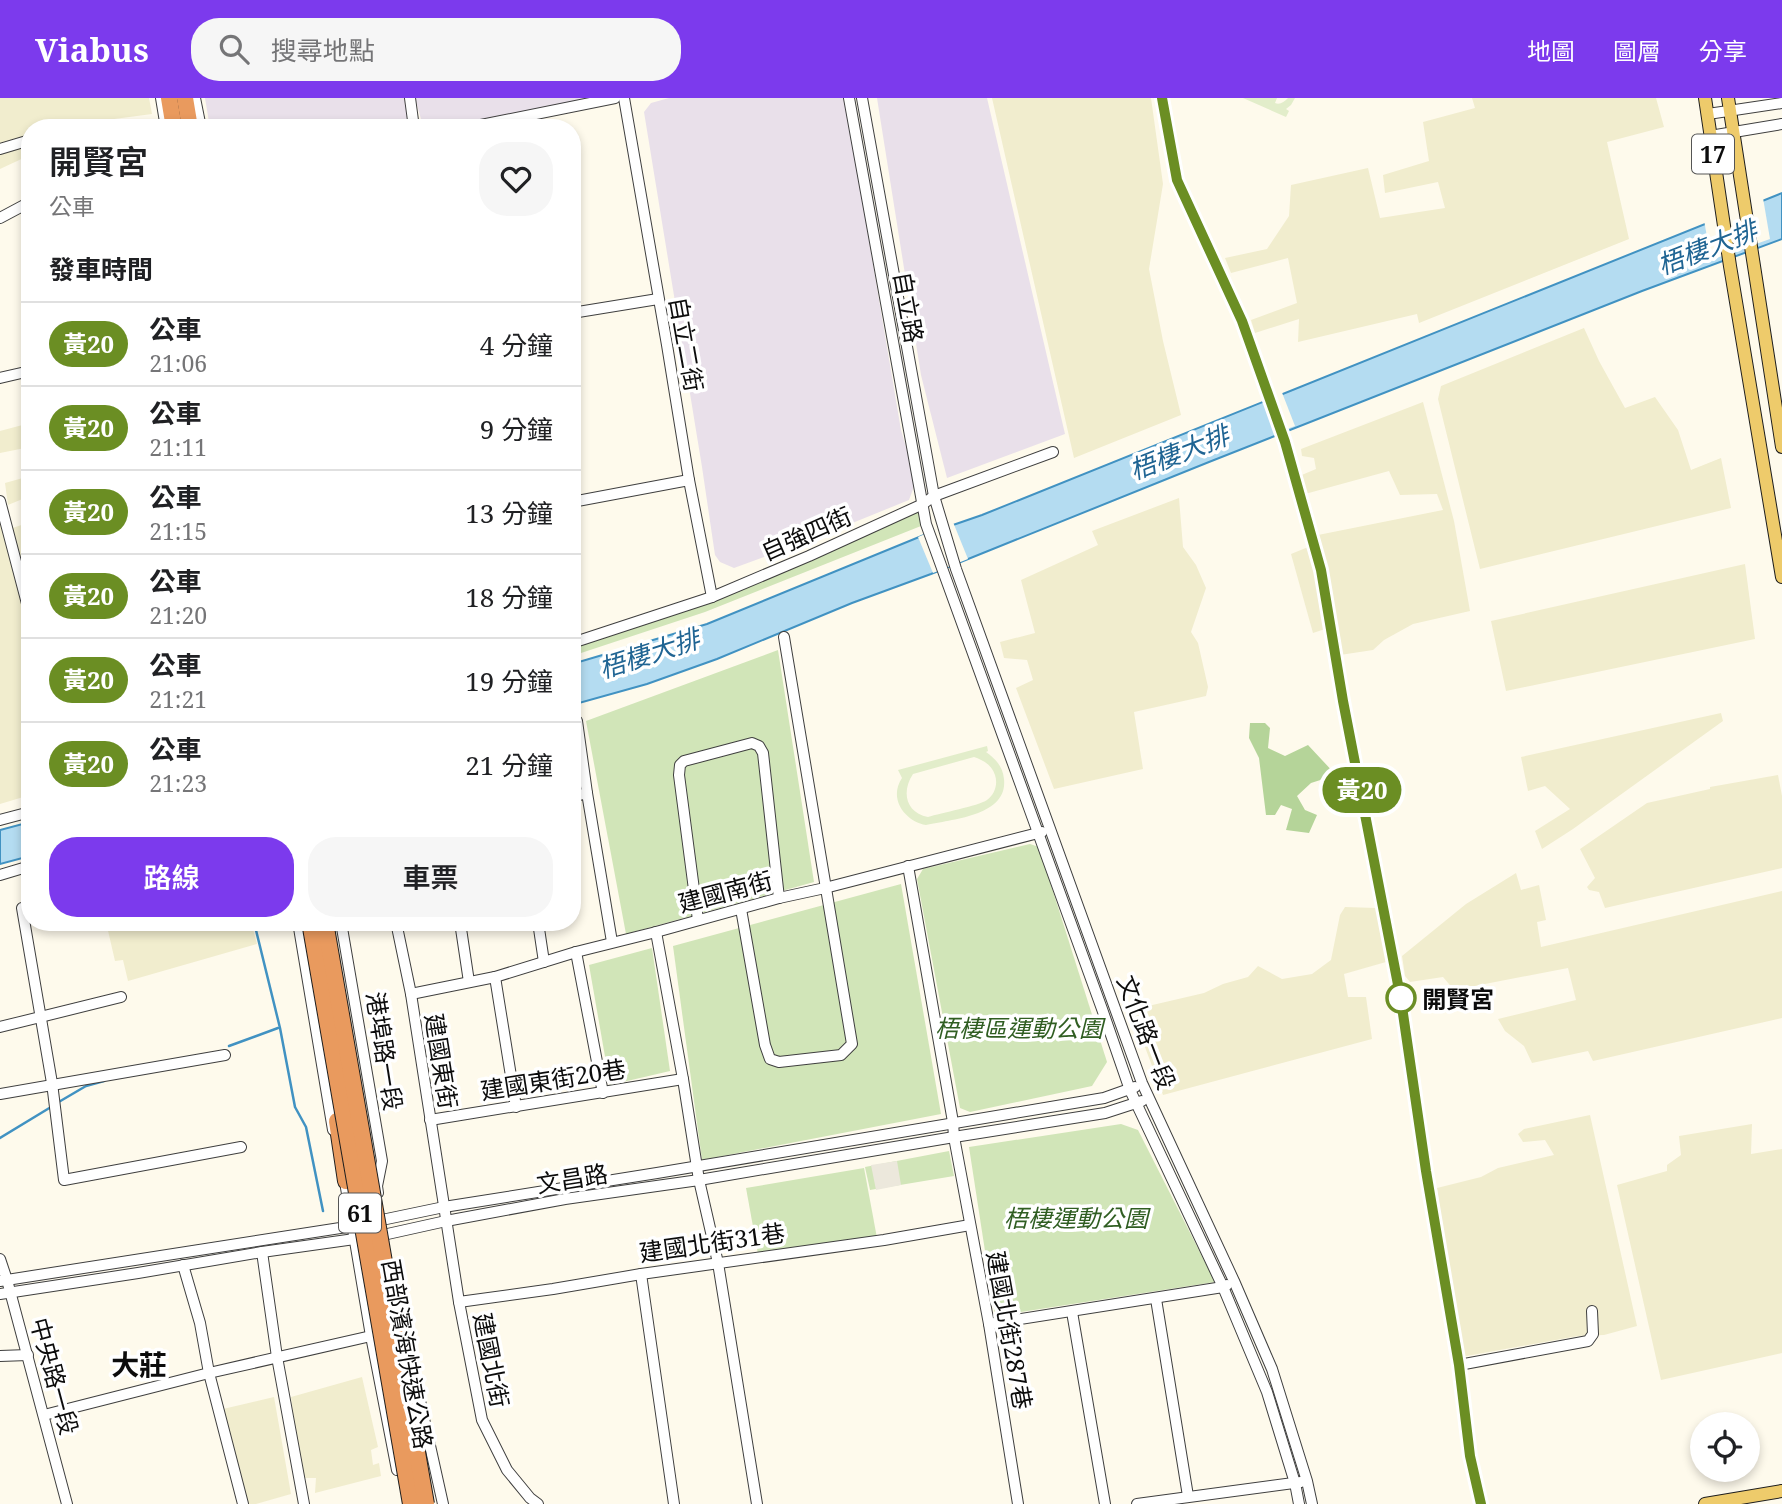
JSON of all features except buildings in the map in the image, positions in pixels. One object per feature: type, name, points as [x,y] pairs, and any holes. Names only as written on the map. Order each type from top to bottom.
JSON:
[{"type":"highway","points":[[169,98],[172,119]]},
{"type":"highway","points":[[185,98],[188,119]]},
{"type":"highway","points":[[305,931],[345,1181]]},
{"type":"highway","name":"西部濱海快速公路","points":[[312,931],[411,1504]]},
{"type":"highway","name":"西部濱海快速公路","points":[[327,931],[426,1504]]},
{"type":"highway","points":[[334,931],[377,1186]]},
{"type":"main road","name":"17","points":[[1705,98],[1782,577]]},
{"type":"main road","name":"17","points":[[1729,104],[1782,447]]},
{"type":"main road","points":[[1705,1504],[1782,1491]]},
{"type":"street","points":[[161,98],[164,119]]},
{"type":"street","points":[[195,98],[199,119]]},
{"type":"street","points":[[410,98],[413,119]]},
{"type":"street","points":[[511,119],[615,98]]},
{"type":"street","name":"自立二街","points":[[624,98],[689,480],[712,597]]},
{"type":"street","name":"自立路","points":[[849,98],[926,524],[944,574]]},
{"type":"street","name":"自立路","points":[[862,98],[934,496],[956,569]]},
{"type":"street","points":[[1708,114],[1729,104],[1782,103]]},
{"type":"street","points":[[1710,136],[1782,124]]},
{"type":"street","points":[[0,149],[21,142]]},
{"type":"street","points":[[0,218],[21,207]]},
{"type":"street","points":[[581,312],[658,299]]},
{"type":"street","points":[[0,378],[21,372]]},
{"type":"street","name":"自強四街","points":[[581,640],[712,597],[809,556],[923,504],[934,496],[1053,452]]},
{"type":"street","points":[[581,500],[689,480]]},
{"type":"street","points":[[0,501],[21,581]]},
{"type":"street","name":"文化路一段","points":[[956,569],[1142,1083],[1272,1369],[1312,1504]]},
{"type":"street","name":"文化路一段","points":[[944,574],[1129,1090],[1223,1287],[1267,1392],[1299,1504]]},
{"type":"street","points":[[740,909],[770,1059],[779,1062],[841,1055],[852,1044],[784,637]]},
{"type":"street","points":[[698,920],[679,775],[680,765],[684,761],[752,743],[760,746],[763,753],[779,898]]},
{"type":"street","points":[[581,758],[612,942]]},
{"type":"street","points":[[581,795],[587,793]]},
{"type":"street","points":[[0,820],[21,814]]},
{"type":"street","name":"建國南街","points":[[411,995],[495,977],[612,942],[1050,830]]},
{"type":"street","name":"建國北街287巷","points":[[908,866],[1018,1504]]},
{"type":"street","points":[[0,875],[21,869]]},
{"type":"street","points":[[26,931],[52,1083],[64,1180],[241,1147]]},
{"type":"street","name":"港埠路一段","points":[[299,931],[334,1141],[345,1181],[404,1504]]},
{"type":"street","name":"港埠路一段","points":[[319,931],[348,1105],[363,1156],[377,1186]]},
{"type":"street","name":"港埠路一段","points":[[343,931],[382,1161],[377,1186],[383,1235],[443,1504]]},
{"type":"street","name":"建國東街","points":[[398,931],[411,995],[444,1206]]},
{"type":"street","points":[[461,931],[469,982]]},
{"type":"street","points":[[539,931],[544,962]]},
{"type":"street","points":[[656,932],[699,1180],[718,1264],[757,1504]]},
{"type":"street","points":[[576,952],[603,1093]]},
{"type":"street","points":[[495,977],[516,1107]]},
{"type":"street","points":[[0,1027],[121,998]]},
{"type":"street","points":[[0,1094],[225,1055]]},
{"type":"street","name":"建國東街20巷","points":[[430,1121],[683,1079]]},
{"type":"street","name":"文昌路","points":[[4,1280],[353,1226],[444,1206],[1104,1098],[1142,1083]]},
{"type":"street","name":"文昌路","points":[[5,1293],[383,1235],[565,1199],[699,1180],[1105,1113],[1149,1098]]},
{"type":"street","name":"港埠路一段","points":[[345,1181],[348,1105]]},
{"type":"street","name":"建國北街","points":[[444,1206],[482,1420],[507,1470],[538,1504]]},
{"type":"street","name":"建國北街31巷","points":[[459,1302],[970,1225]]},
{"type":"street","points":[[262,1252],[277,1357],[304,1504]]},
{"type":"street","name":"中央路一段","points":[[0,1259],[5,1293],[28,1355],[67,1504]]},
{"type":"street","points":[[183,1265],[200,1323],[209,1373],[243,1504]]},
{"type":"street","points":[[640,1274],[674,1504]]},
{"type":"street","points":[[989,1324],[1156,1299],[1223,1287],[1234,1281]]},
{"type":"street","points":[[1156,1299],[1188,1496]]},
{"type":"street","points":[[1459,1365],[1588,1340],[1593,1334],[1592,1311]]},
{"type":"street","points":[[1072,1312],[1105,1504]]},
{"type":"street","points":[[44,1415],[209,1373],[372,1336]]},
{"type":"street","points":[[0,1356],[28,1355]]},
{"type":"street","points":[[1137,1504],[1307,1481]]},
{"type":"shaded area","points":[[0,98],[149,98],[152,114],[114,119],[21,119],[21,159],[0,169]]},
{"type":"shaded area","points":[[205,98],[408,98],[411,113],[407,119],[208,119]]},
{"type":"shaded area","points":[[415,98],[596,98],[483,119],[421,119]]},
{"type":"shaded area","points":[[669,98],[845,98],[901,430],[916,481],[909,500],[734,568],[720,562],[715,555],[644,112],[651,103]]},
{"type":"shaded area","points":[[877,98],[987,98],[1065,434],[947,478],[921,375]]},
{"type":"shaded area","points":[[992,98],[1151,98],[1163,184],[1149,269],[1181,415],[1074,458]]},
{"type":"shaded area","points":[[1472,98],[1656,98],[1664,127],[1607,142],[1629,239],[1419,323],[1417,314],[1298,342],[1299,319],[1255,333],[1251,320],[1297,303],[1288,258],[1231,273],[1225,258],[1267,249],[1289,216],[1291,185],[1368,168],[1380,218],[1445,208],[1438,182],[1385,193],[1383,175],[1429,161],[1423,122],[1475,108]]},
{"type":"shaded area","points":[[1584,328],[1625,408],[1655,397],[1678,430],[1691,470],[1721,458],[1731,508],[1480,569],[1438,399],[1441,386]]},
{"type":"shaded area","points":[[1423,402],[1454,521],[1470,611],[1413,624],[1384,640],[1373,650],[1340,655],[1334,626],[1313,633],[1291,554],[1318,543],[1318,535],[1443,510],[1437,494],[1400,495],[1389,471],[1305,494],[1297,477],[1316,469],[1314,458],[1302,456],[1301,449]]},
{"type":"shaded area","points":[[21,425],[21,449],[0,453],[0,431]]},
{"type":"shaded area","points":[[21,479],[21,500],[8,505],[5,483]]},
{"type":"shaded area","points":[[1179,498],[1183,547],[1196,565],[1206,588],[1191,632],[1198,643],[1208,687],[1206,696],[1134,712],[1143,769],[1054,789],[1016,688],[1033,680],[1027,660],[1004,658],[1000,642],[1035,633],[1021,580],[1098,545],[1092,531]]},
{"type":"shaded area","points":[[0,518],[4,531],[21,525],[21,798],[0,804]]},
{"type":"shaded area","points":[[1745,564],[1755,639],[1506,691],[1491,621]]},
{"type":"shaded area","points":[[1721,713],[1723,721],[1542,849],[1535,831],[1570,809],[1545,786],[1528,791],[1521,757]]},
{"type":"shaded area","points":[[1778,775],[1782,796],[1782,868],[1605,908],[1599,892],[1587,887],[1595,878],[1580,849],[1647,803],[1710,787]]},
{"type":"shaded area","points":[[1516,873],[1521,890],[1539,885],[1546,920],[1537,922],[1541,947],[1782,891],[1782,1018],[1593,1061],[1588,1051],[1532,1063],[1524,1046],[1505,1031],[1498,1019],[1576,1000],[1568,968],[1454,990],[1443,977],[1410,982],[1405,976],[1402,956],[1466,904]]},
{"type":"shaded area","points":[[1345,907],[1376,908],[1386,962],[1344,974],[1348,997],[1366,997],[1372,1039],[1163,1095],[1131,1010],[1204,993],[1248,977],[1258,966],[1282,979],[1312,974],[1331,960],[1340,915]]},
{"type":"shaded area","points":[[108,931],[253,931],[257,944],[128,981],[123,960],[115,961]]},
{"type":"shaded area","points":[[1590,1115],[1637,1326],[1604,1335],[1578,1336],[1461,1357],[1437,1188],[1481,1177],[1498,1168],[1554,1155],[1545,1140],[1523,1142],[1518,1134],[1524,1129]]},
{"type":"shaded area","points":[[1752,1124],[1751,1154],[1782,1149],[1782,1353],[1661,1380],[1617,1185],[1667,1171],[1667,1165],[1681,1155],[1679,1136]]},
{"type":"shaded area","points":[[897,1161],[901,1185],[876,1190],[871,1165]]},
{"type":"shaded area","points":[[362,1377],[378,1447],[371,1450],[373,1465],[379,1463],[381,1476],[315,1493],[316,1478],[301,1478],[291,1397]]},
{"type":"shaded area","points":[[274,1397],[291,1494],[247,1504],[223,1409]]},
{"type":"green space","points":[[1243,98],[1277,98],[1275,103],[1279,104],[1288,98],[1295,98],[1286,109],[1289,111],[1286,117]]},
{"type":"green space","points":[[916,509],[926,524],[705,612],[581,653],[581,640],[699,601]]},
{"type":"green space","points":[[778,650],[814,882],[626,934],[586,721]]},
{"type":"green space","points":[[1250,723],[1265,723],[1270,728],[1268,748],[1285,756],[1308,745],[1336,775],[1311,783],[1297,796],[1305,810],[1317,815],[1309,833],[1286,830],[1292,809],[1281,805],[1275,815],[1266,815],[1259,758],[1249,738]]},
{"type":"green space","points":[[987,746],[986,752],[996,760],[1002,771],[1003,791],[997,801],[976,814],[926,825],[911,819],[901,808],[897,794],[902,778],[898,770]],"holes":[[[974,757],[984,761],[994,771],[996,785],[990,798],[968,807],[928,817],[910,806],[907,788],[913,774]]]},
{"type":"green space","name":"梧棲區運動公園","points":[[1030,844],[1039,847],[1107,1062],[1092,1086],[970,1112],[960,1108],[917,879],[923,869]]},
{"type":"green space","points":[[901,884],[941,1114],[702,1160],[673,946]]},
{"type":"green space","points":[[652,948],[670,1071],[610,1085],[589,965]]},
{"type":"green space","name":"梧棲運動公園","points":[[1121,1124],[1138,1130],[1215,1282],[995,1316],[969,1147]]},
{"type":"green space","points":[[949,1151],[954,1176],[870,1190],[865,1167]]},
{"type":"green space","points":[[864,1168],[877,1238],[758,1254],[746,1188]]},
{"type":"water","name":"梧棲大排","points":[[1782,193],[1782,239],[1642,291],[852,603],[717,659],[647,684],[581,702],[581,661],[707,624],[924,535],[982,515]]},
{"type":"water","points":[[21,824],[21,858],[0,864],[0,830]]},
{"type":"pier","points":[[1763,198],[1770,239],[1711,260],[1704,220]]},
{"type":"pier","points":[[1281,390],[1295,426],[1276,433],[1262,398]]},
{"type":"pier","points":[[953,522],[968,559],[933,573],[918,537]]},
{"type":"waterway","points":[[256,931],[280,1028],[295,1107],[306,1127],[323,1211]]},
{"type":"waterway","points":[[229,1046],[278,1028]]},
{"type":"waterway","points":[[57,1103],[86,1086],[104,1081]]},
{"type":"waterway","points":[[0,1138],[51,1107]]},
{"type":"bus line","name":"黃20","points":[[1162,98],[1177,180],[1242,321],[1285,442],[1321,570],[1343,701],[1401,1000],[1426,1171],[1459,1365],[1470,1456],[1481,1504]]},
{"type":"place","name":"開賢宮","points":[[1401,998]]},
{"type":"district","name":"大莊","points":[[139,1364]]}]
